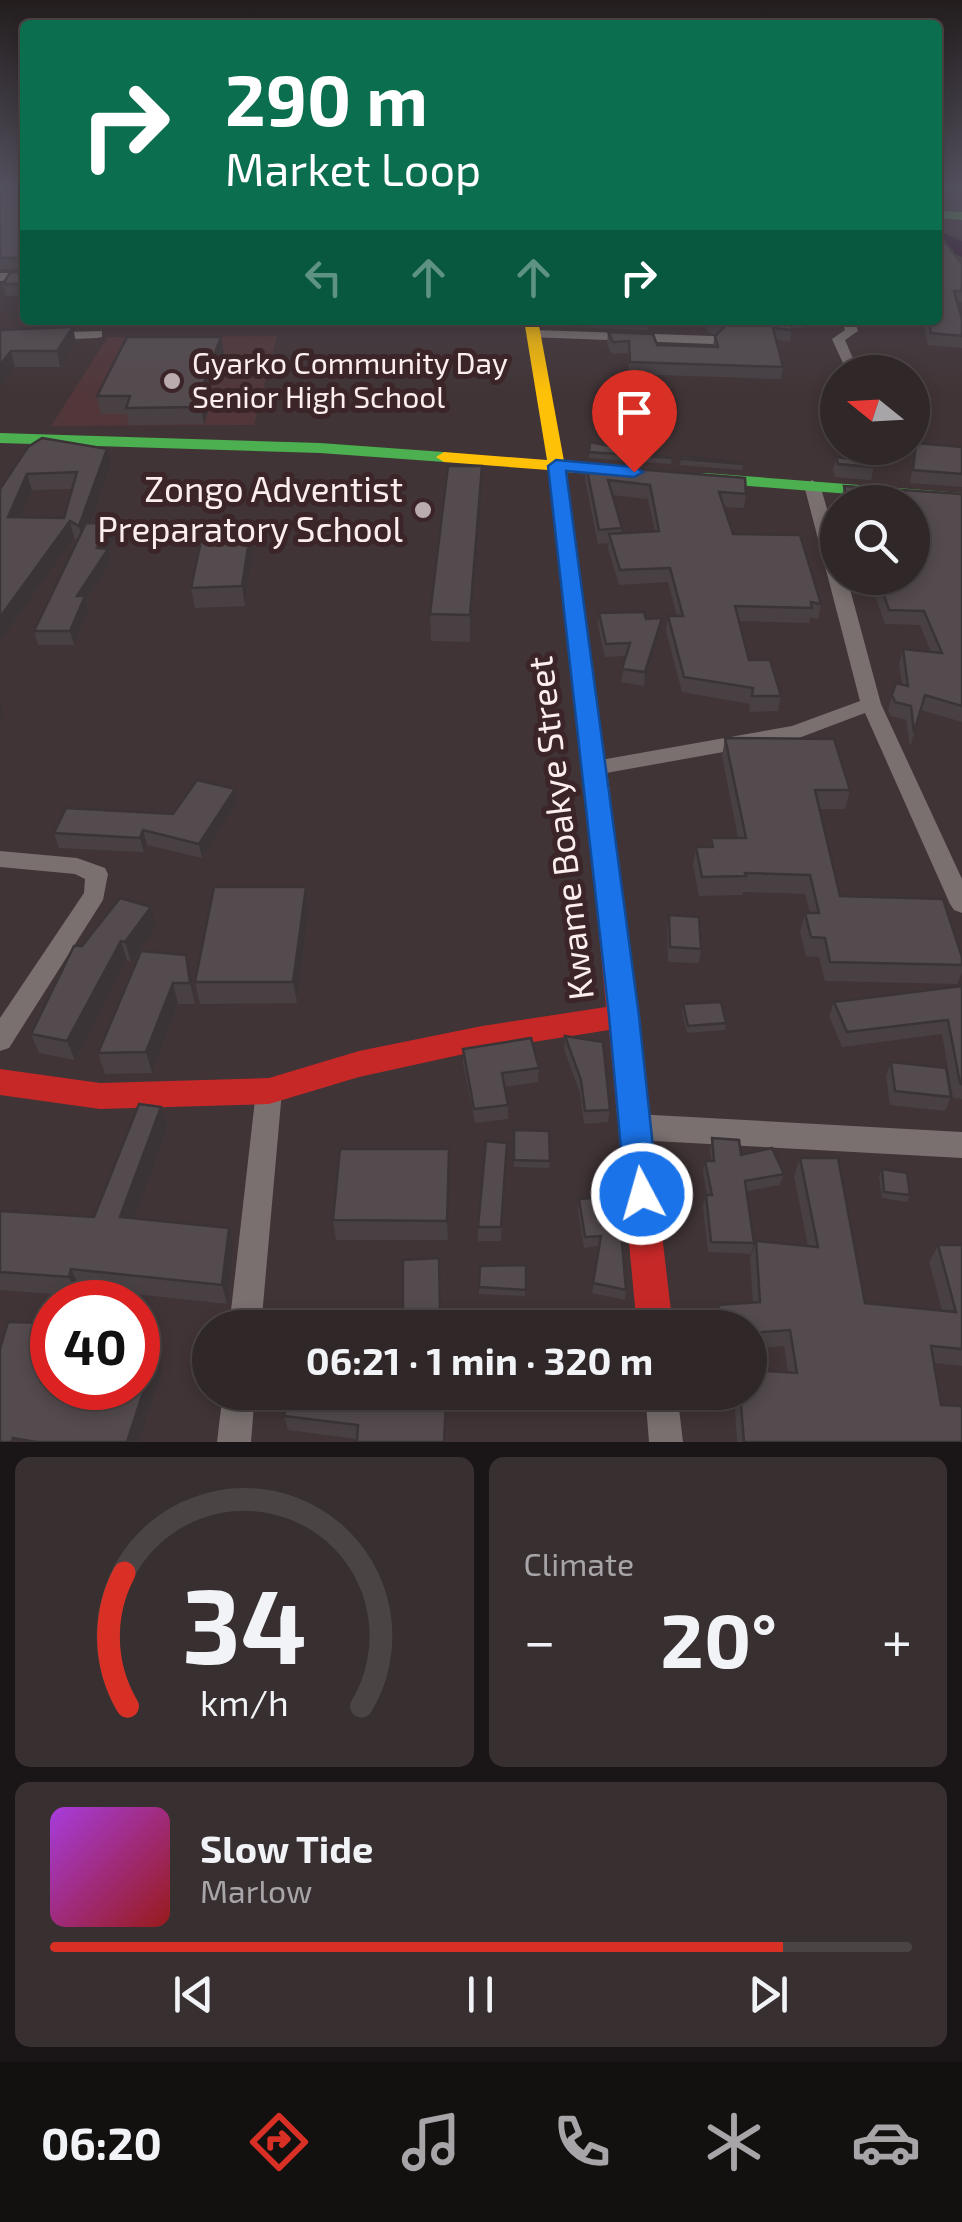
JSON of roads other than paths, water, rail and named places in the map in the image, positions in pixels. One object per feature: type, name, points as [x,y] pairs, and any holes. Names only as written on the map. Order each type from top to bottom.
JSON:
[{"type":"street","points":[[846,355],[838,339],[852,331],[850,325]]},
{"type":"street","points":[[533,327],[714,340]]},
{"type":"street","name":"Kwame Boakye Street","points":[[533,327],[556,466],[595,768],[652,1310]]},
{"type":"street","points":[[0,338],[97,334]]},
{"type":"street","points":[[0,438],[320,448],[962,498]]},
{"type":"street","points":[[812,485],[820,513]]},
{"type":"street","points":[[843,595],[871,704],[962,904]]},
{"type":"street","points":[[595,768],[796,732],[871,704]]},
{"type":"street","points":[[0,859],[77,866],[97,874],[95,894],[0,1040]]},
{"type":"street","points":[[0,1082],[100,1096],[269,1090],[412,1053],[624,1016]]},
{"type":"street","points":[[248,1310],[269,1090]]},
{"type":"street","points":[[635,1127],[962,1145]]},
{"type":"street","points":[[234,1442],[237,1410]]},
{"type":"street","points":[[663,1410],[666,1442]]},
{"type":"place","name":"Gyarko Community Day Senior High School","points":[[172,381]]},
{"type":"place","name":"Zongo Adventist Preparatory School","points":[[423,510]]}]
